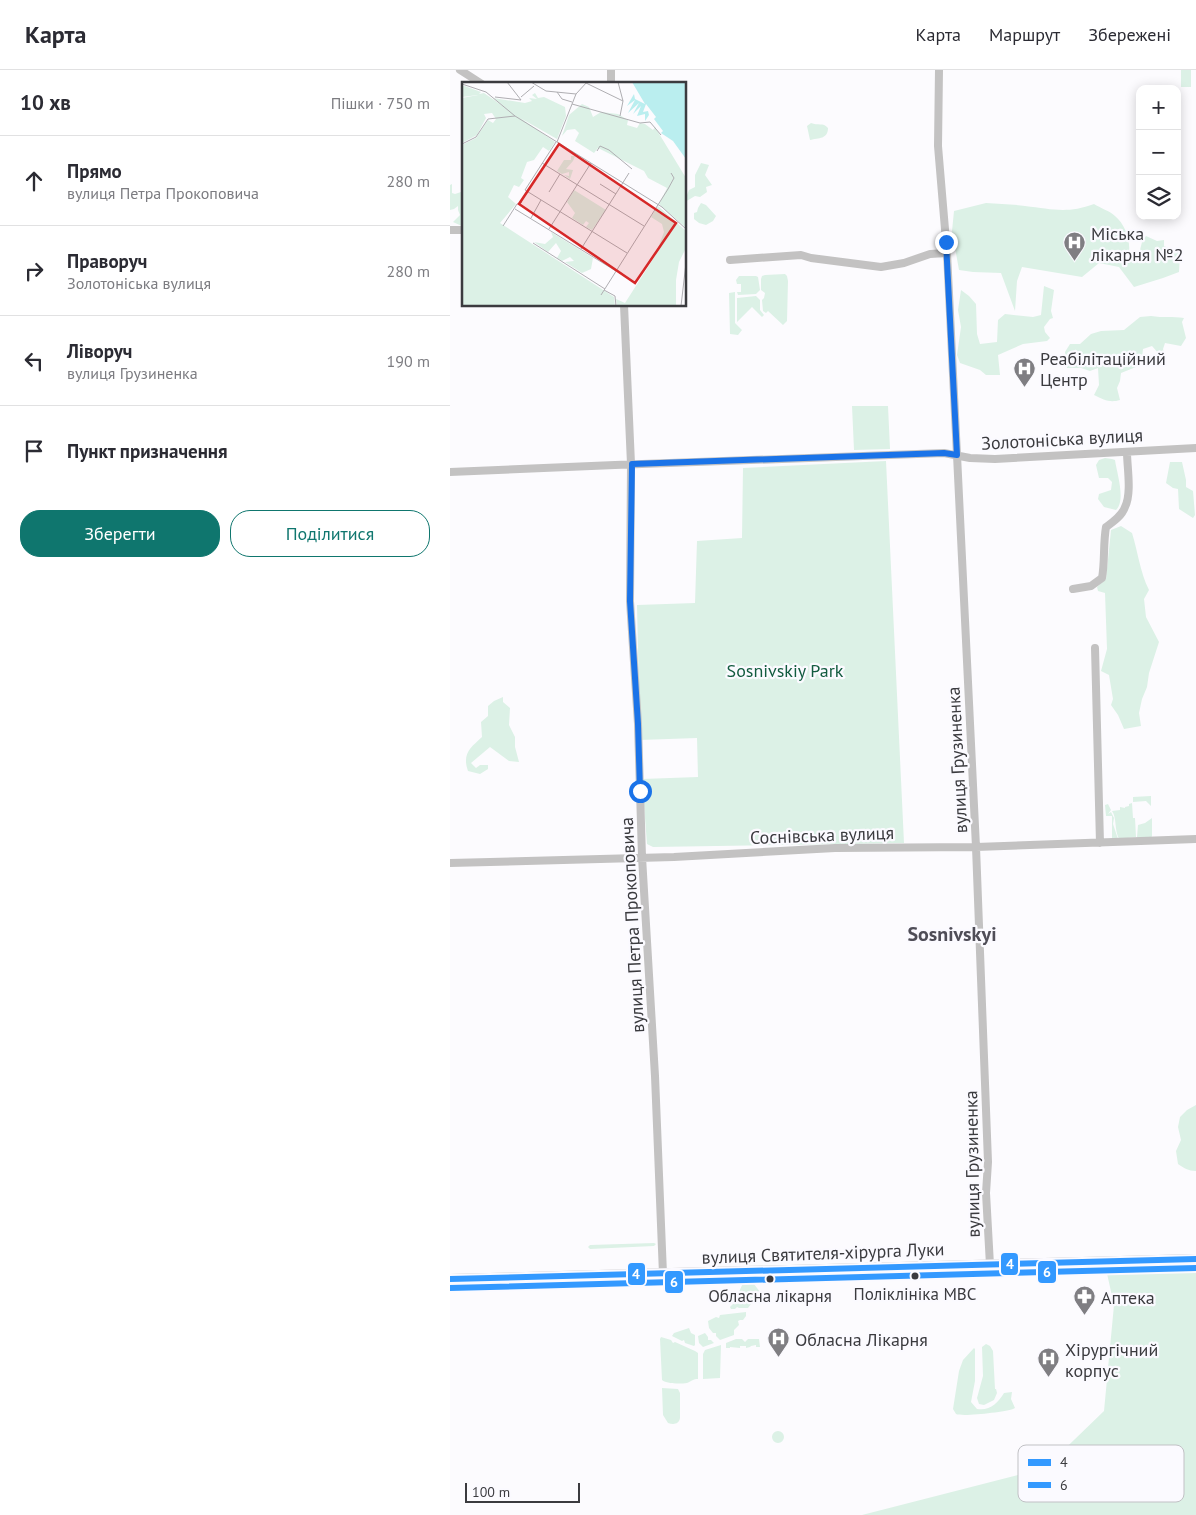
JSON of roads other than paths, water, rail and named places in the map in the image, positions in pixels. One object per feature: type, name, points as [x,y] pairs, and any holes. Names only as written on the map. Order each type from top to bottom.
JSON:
[{"type":"street","points":[[460,70],[479,82]]},
{"type":"street","name":"вулиця Грузиненка","points":[[939,70],[938,146],[947,253],[976,847],[988,1162],[986,1193],[990,1265]]},
{"type":"street","points":[[730,260],[801,255],[881,267],[904,263],[930,254],[947,253]]},
{"type":"street","name":"вулиця Петра Прокоповича","points":[[624,306],[632,464],[630,601],[638,724],[642,857],[655,1076],[662,1274]]},
{"type":"street","name":"Золотоніська вулиця","points":[[450,472],[944,453],[970,458],[995,459],[1196,448]]},
{"type":"street","points":[[1073,589],[1091,586],[1102,578],[1106,527],[1125,509],[1128,498],[1127,452]]},
{"type":"street","points":[[1095,648],[1100,843]]},
{"type":"street","name":"Соснівська вулиця","points":[[450,863],[674,857],[835,848],[976,847],[1196,839]]},
{"type":"street","name":"вулиця Святителя-хірурга Луки","points":[[450,1279],[1196,1259]]},
{"type":"place","name":"Міська лікарня №2","points":[[1075,262]]},
{"type":"place","name":"Реабілітаційний Центр","points":[[1024,387]]},
{"type":"place","name":"Поліклініка МВС","points":[[915,1276]]},
{"type":"place","name":"Обласна лікарня","points":[[770,1279]]},
{"type":"place","name":"Аптека","points":[[1085,1316]]},
{"type":"place","name":"Обласна Лікарня","points":[[779,1358]]},
{"type":"place","name":"Хірургічний корпус","points":[[1049,1378]]},
{"type":"district","name":"Sosnivskyi","points":[[952,934]]},
{"type":"park label","name":"Sosnivskiy Park","points":[[785,670]]}]
